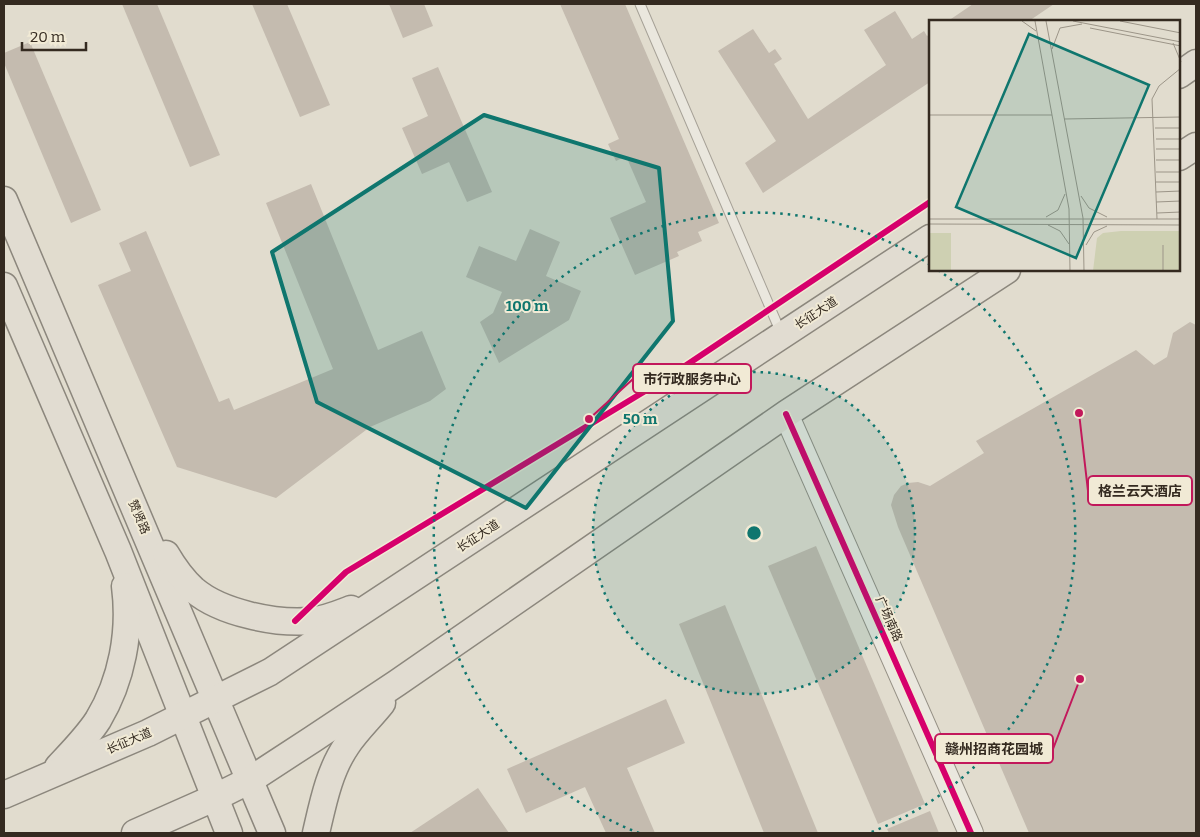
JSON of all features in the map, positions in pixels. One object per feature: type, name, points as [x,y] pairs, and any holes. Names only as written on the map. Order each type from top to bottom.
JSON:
[{"type":"main road","points":[[1180,74],[1196,63]]},
{"type":"main road","points":[[1180,156],[1196,146]]},
{"type":"main road","points":[[1180,172],[1196,167]]},
{"type":"main road","name":"赞贤路","points":[[4,200],[272,833]]},
{"type":"main road","name":"长征大道","points":[[4,795],[182,717],[270,672],[929,239]]},
{"type":"main road","points":[[134,833],[250,780],[397,684],[786,414],[1005,271]]},
{"type":"main road","points":[[4,286],[118,551],[229,833]]},
{"type":"main road","points":[[137,513],[174,567],[194,590],[212,601],[231,609],[275,620],[312,621],[333,616],[387,596]]},
{"type":"main road","points":[[52,774],[84,739],[98,720],[118,677],[127,627],[126,593],[118,551]]},
{"type":"main road","points":[[316,833],[335,767],[347,744],[397,684]]},
{"type":"street","name":"广场南路","points":[[786,414],[972,833]]},
{"type":"lane","points":[[640,4],[782,336]]},
{"type":"highlighted area","points":[[484,115],[659,168],[673,321],[526,508],[317,402],[272,252]]},
{"type":"building","points":[[122,4],[157,4],[220,155],[190,167]]},
{"type":"building","points":[[252,4],[287,4],[330,105],[300,117]]},
{"type":"building","points":[[389,4],[424,4],[433,26],[403,38]]},
{"type":"building","points":[[560,4],[625,4],[719,223],[698,232],[702,241],[677,252],[679,256],[635,275],[610,218],[646,202],[626,156],[616,161],[608,144],[619,139]]},
{"type":"building","points":[[973,4],[1054,4],[1030,20],[949,20]]},
{"type":"building","points":[[895,11],[912,39],[924,31],[927,36],[929,35],[929,83],[763,193],[745,163],[776,141],[718,51],[753,29],[769,53],[775,49],[782,59],[774,64],[808,119],[886,65],[864,30]]},
{"type":"building","points":[[30,42],[101,210],[71,223],[4,63],[4,53]]},
{"type":"building","points":[[438,67],[492,192],[467,202],[449,162],[422,174],[402,128],[428,116],[412,78]]},
{"type":"building","points":[[311,184],[378,350],[422,331],[446,389],[430,401],[370,427],[276,498],[177,467],[98,285],[131,271],[119,243],[146,231],[219,402],[229,398],[234,410],[333,369],[266,203]]},
{"type":"building","points":[[530,229],[560,242],[546,276],[581,291],[569,320],[499,363],[480,322],[493,313],[502,292],[466,277],[479,246],[516,261]]},
{"type":"building","points":[[1190,322],[1196,325],[1196,833],[1029,833],[898,527],[891,505],[894,495],[901,486],[908,483],[918,482],[930,486],[984,453],[976,441],[1136,350],[1154,365],[1167,357],[1173,333]]},
{"type":"building","points":[[816,546],[925,804],[878,824],[768,566]]},
{"type":"building","points":[[725,605],[818,833],[764,833],[679,624]]},
{"type":"building","points":[[666,699],[685,743],[627,768],[655,833],[606,833],[585,787],[526,813],[507,769]]},
{"type":"building","points":[[478,788],[509,833],[410,833]]},
{"type":"building","points":[[930,811],[939,833],[889,833],[887,829]]},
{"type":"cycle path","points":[[295,621],[346,572],[670,376],[929,203]]},
{"type":"cycle path","points":[[786,414],[971,833]]},
{"type":"place","name":"格兰云天酒店","points":[[1079,413]]},
{"type":"place","name":"市行政服务中心","points":[[589,419]]},
{"type":"place","name":"赣州招商花园城","points":[[1080,679]]}]
